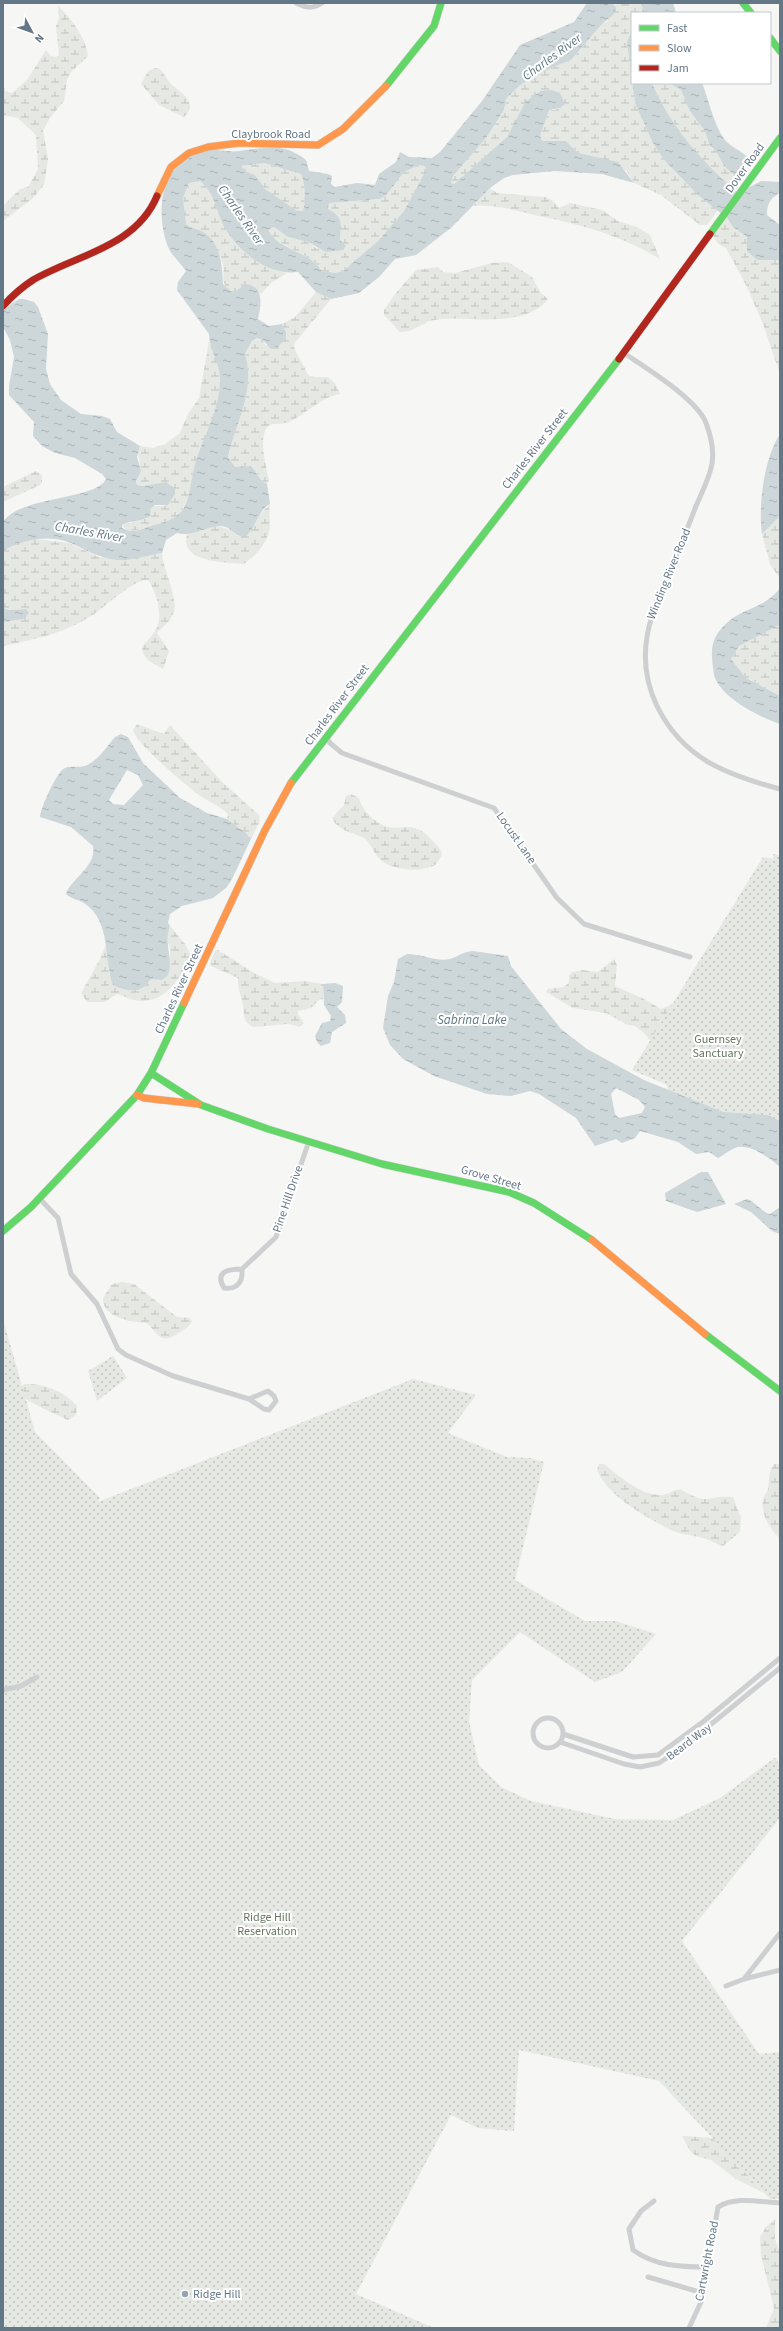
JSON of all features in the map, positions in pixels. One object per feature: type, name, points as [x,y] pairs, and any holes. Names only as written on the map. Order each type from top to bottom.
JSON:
[{"type":"street","points":[[296,3],[308,8],[316,7],[322,3]]},
{"type":"street","name":"Claybrook Road","points":[[3,306],[14,293],[28,282],[93,255],[142,221],[155,204],[168,170],[190,152],[227,145],[268,143],[312,146],[324,143],[332,138],[355,117],[424,39],[434,26],[441,3]]},
{"type":"street","points":[[743,3],[750,12]]},
{"type":"street","points":[[771,39],[780,51]]},
{"type":"street","name":"Dover Road","points":[[727,211],[780,138]]},
{"type":"street","name":"Charles River Street","points":[[3,1231],[40,1199],[137,1095],[151,1073],[264,830],[284,794],[326,737],[624,353],[727,211]]},
{"type":"street","name":"Winding River Road","points":[[624,353],[665,382],[696,408],[706,422],[713,448],[709,480],[648,622],[645,660],[655,701],[674,734],[696,756],[745,780],[780,789]]},
{"type":"street","name":"Locust Lane","points":[[326,737],[330,743],[342,753],[494,808],[557,898],[584,924],[690,957]]},
{"type":"street","name":"Grove Street","points":[[151,1073],[201,1105],[382,1164],[478,1184],[509,1192],[534,1203],[589,1238],[700,1330],[780,1391]]},
{"type":"street","points":[[137,1095],[144,1098],[201,1105]]},
{"type":"street","name":"Pine Hill Drive","points":[[242,1269],[228,1269],[223,1273],[221,1280],[224,1288],[238,1286],[241,1281],[242,1269],[276,1237],[309,1141]]},
{"type":"street","points":[[40,1199],[58,1218],[71,1274],[79,1286],[97,1304],[118,1349],[126,1355],[173,1376],[249,1399],[264,1409],[269,1410],[276,1401],[274,1396],[268,1390],[249,1399]]},
{"type":"street","name":"Beard Way","points":[[563,1734],[632,1757],[648,1758],[658,1755],[699,1725],[780,1658]]},
{"type":"street","name":"Beard Way","points":[[560,1742],[624,1764],[640,1767],[659,1764],[688,1744],[780,1668]]},
{"type":"street","points":[[3,1690],[21,1686],[37,1677]]},
{"type":"street","points":[[550,1718],[559,1724],[563,1734],[560,1742],[552,1747],[543,1747],[534,1740],[533,1729],[540,1720],[550,1718]]},
{"type":"street","points":[[744,1979],[780,1933]]},
{"type":"street","points":[[726,1986],[744,1979],[780,1970]]},
{"type":"street","name":"Cartwright Road","points":[[689,2328],[701,2302],[718,2207],[726,2202],[735,2200],[780,2202]]},
{"type":"street","points":[[654,2201],[641,2211],[629,2229],[633,2250],[652,2262],[683,2267],[707,2267]]},
{"type":"street","points":[[648,2277],[703,2293]]},
{"type":"green space","points":[[611,3],[643,3],[644,6],[642,12],[631,12],[631,32],[627,42],[631,84],[633,84],[635,103],[665,161],[699,196],[718,210],[707,225],[700,225],[661,195],[634,183],[626,170],[578,153],[566,141],[542,141],[540,136],[549,110],[555,110],[565,104],[517,121],[507,137],[454,184],[451,183],[453,176],[486,138],[504,110],[506,99],[519,86],[544,71],[571,60],[602,24],[608,21]]},
{"type":"green space","points":[[58,6],[68,16],[81,35],[87,49],[88,56],[71,72],[67,80],[64,101],[50,118],[43,130],[48,159],[44,185],[32,199],[3,221],[3,206],[20,189],[28,187],[38,169],[36,135],[18,118],[3,115],[3,84],[5,91],[12,93],[27,80],[46,50],[51,56],[56,57],[59,55],[56,26],[59,18]]},
{"type":"green space","points":[[155,68],[160,69],[163,72],[171,84],[184,95],[190,103],[188,112],[184,117],[159,105],[141,84],[148,71]]},
{"type":"green space","points":[[652,84],[671,84],[681,90],[690,110],[705,131],[711,148],[716,151],[724,166],[738,179],[733,189],[697,154],[676,127]]},
{"type":"green space","points":[[264,163],[301,174],[305,192],[303,211],[297,212],[265,189],[255,175],[247,172],[240,166]]},
{"type":"green space","points":[[419,165],[425,165],[426,170],[404,211],[378,241],[343,271],[335,274],[322,271],[310,259],[273,237],[268,230],[274,227],[288,237],[308,242],[316,248],[340,240],[341,230],[339,218],[328,209],[329,203],[380,199],[404,172]]},
{"type":"green space","points":[[194,180],[200,181],[210,190],[218,207],[275,270],[287,273],[271,283],[261,294],[254,286],[245,284],[233,293],[228,289],[224,281],[223,264],[217,251],[198,229],[191,228],[186,224],[183,198],[189,183]]},
{"type":"green space","points":[[490,188],[497,193],[545,197],[552,200],[559,208],[570,203],[602,210],[618,221],[637,227],[650,235],[660,259],[631,244],[587,227],[507,208],[473,206]]},
{"type":"green space","points":[[727,218],[733,227],[747,237],[747,243],[757,260],[780,260],[780,374],[763,324],[747,287],[726,248],[718,244],[713,236]]},
{"type":"green space","points":[[508,262],[532,277],[541,293],[548,299],[538,309],[525,315],[510,318],[434,320],[405,332],[400,332],[384,315],[384,310],[395,294],[416,270],[438,267],[443,272],[455,273],[492,263]]},
{"type":"green space","points":[[316,292],[331,299],[294,344],[296,352],[309,376],[328,377],[335,383],[340,394],[320,402],[289,422],[272,424],[267,428],[263,442],[269,480],[267,484],[254,469],[248,466],[235,467],[228,457],[247,393],[248,368],[245,355],[252,341],[257,338],[263,340],[266,346],[286,332],[282,324],[295,317]]},
{"type":"green space","points":[[209,341],[220,369],[221,390],[216,413],[195,467],[190,492],[180,513],[170,520],[138,530],[126,530],[122,525],[145,519],[152,506],[165,506],[175,494],[172,486],[137,485],[140,468],[138,456],[139,449],[140,446],[153,448],[165,444],[180,433],[188,414],[199,398]]},
{"type":"green space","points":[[36,471],[42,475],[42,482],[40,485],[3,502],[3,487]]},
{"type":"green space","points":[[270,504],[270,526],[267,537],[261,548],[244,564],[206,560],[190,551],[186,544],[187,534],[214,527],[225,528],[239,536]]},
{"type":"green space","points":[[780,516],[780,579],[770,564],[762,534]]},
{"type":"green space","points":[[35,539],[69,543],[99,557],[132,559],[162,553],[173,593],[175,608],[170,620],[157,633],[169,651],[163,669],[146,658],[142,647],[156,630],[159,622],[158,603],[154,590],[148,580],[136,583],[94,614],[73,626],[39,638],[3,646],[3,622],[24,619],[26,609],[9,610],[3,608],[3,551],[17,543]]},
{"type":"green space","points":[[780,624],[780,696],[746,678],[731,659],[739,646]]},
{"type":"green space","points":[[137,724],[164,734],[170,725],[222,782],[259,815],[260,821],[251,839],[246,833],[227,819],[228,814],[225,811],[199,795],[173,774],[143,745],[133,730]]},
{"type":"green space","points":[[351,794],[359,798],[368,814],[383,825],[395,828],[414,828],[426,834],[438,846],[442,853],[436,864],[423,869],[415,870],[393,867],[379,859],[365,839],[343,829],[335,823],[332,818],[344,805],[346,796]]},
{"type":"green space","name":"Guernsey Sanctuary","points":[[773,854],[780,856],[780,1121],[776,1124],[719,1113],[668,1092],[667,1085],[632,1070],[763,857],[773,859]]},
{"type":"green space","points":[[170,926],[185,944],[192,957],[171,987],[157,998],[149,1001],[139,1001],[117,994],[105,1002],[87,1002],[81,993],[100,959],[107,942],[109,974],[149,983],[151,979],[162,980],[170,959],[168,937]]},
{"type":"green space","points":[[218,950],[254,973],[275,983],[305,981],[323,984],[323,999],[319,1000],[311,1008],[298,1011],[298,1014],[304,1023],[300,1027],[288,1024],[253,1027],[247,1023],[245,1018],[238,978],[211,966],[210,963],[215,951]]},
{"type":"green space","points":[[614,959],[617,965],[615,986],[644,999],[661,1009],[686,998],[653,1044],[644,1033],[635,1026],[628,1025],[606,1013],[573,1008],[546,992],[548,989],[564,987],[569,982],[569,976],[572,972],[582,970],[598,972]]},
{"type":"green space","points":[[122,1282],[134,1284],[177,1317],[190,1318],[192,1321],[191,1323],[174,1336],[165,1338],[158,1335],[147,1323],[119,1318],[107,1310],[104,1305],[103,1298],[112,1284]]},
{"type":"green space","name":"Ridge Hill Reservation","points":[[3,1319],[35,1432],[100,1498],[98,1502],[413,1379],[476,1395],[448,1433],[507,1457],[530,1458],[544,1462],[515,1580],[585,1621],[616,1621],[656,1634],[622,1672],[595,1682],[520,1632],[472,1680],[469,1721],[479,1765],[501,1787],[531,1801],[615,1819],[673,1820],[720,1798],[776,1757],[780,1767],[780,1818],[682,1941],[759,2054],[780,2052],[780,2199],[770,2199],[659,2081],[519,2050],[514,2131],[478,2128],[451,2115],[356,2294],[434,2328],[3,2328]]},
{"type":"green space","points":[[113,1356],[127,1378],[97,1401],[88,1371]]},
{"type":"green space","points":[[24,1384],[38,1385],[60,1392],[77,1406],[76,1415],[68,1420],[30,1401],[22,1394],[21,1387]]},
{"type":"green space","points":[[599,1464],[604,1464],[630,1484],[652,1494],[664,1495],[680,1489],[697,1498],[703,1499],[733,1497],[741,1518],[740,1532],[723,1546],[703,1538],[673,1531],[652,1520],[619,1498],[602,1480],[597,1470]]},
{"type":"green space","points":[[774,1464],[780,1464],[780,1539],[767,1521],[762,1505],[768,1489],[770,1473]]},
{"type":"green space","points":[[682,2136],[714,2138],[764,2193],[736,2179],[711,2160],[696,2156],[690,2151]]},
{"type":"green space","points":[[775,2219],[775,2239],[780,2252],[780,2328],[766,2328],[774,2308],[761,2255],[760,2237],[766,2227]]},
{"type":"water","name":"Charles River","points":[[587,3],[611,3],[616,7],[613,15],[602,24],[571,60],[544,71],[519,86],[506,99],[504,110],[486,138],[453,176],[451,183],[454,184],[507,137],[526,101],[541,91],[551,90],[560,93],[565,104],[560,108],[549,110],[540,136],[542,141],[566,141],[578,153],[618,162],[634,183],[602,174],[554,171],[513,175],[504,178],[490,188],[452,227],[416,255],[395,259],[379,277],[359,293],[331,299],[316,292],[298,272],[287,272],[266,267],[248,254],[232,239],[226,230],[213,198],[205,186],[200,181],[189,183],[183,198],[186,224],[203,232],[214,242],[221,262],[223,284],[233,293],[245,284],[256,288],[260,297],[258,319],[269,326],[282,324],[286,332],[286,338],[277,348],[270,348],[263,340],[257,338],[252,341],[245,354],[248,368],[247,394],[228,457],[235,467],[251,466],[253,468],[260,479],[267,484],[270,504],[260,514],[246,536],[239,535],[224,526],[209,528],[188,534],[177,533],[166,540],[162,553],[134,559],[117,560],[104,557],[62,540],[45,538],[19,543],[3,551],[3,522],[12,513],[41,502],[88,491],[99,486],[106,479],[102,474],[75,458],[55,453],[42,446],[33,436],[34,422],[9,395],[14,357],[10,340],[3,327],[3,310],[19,299],[34,302],[38,307],[48,334],[46,369],[50,384],[61,400],[81,414],[102,416],[110,419],[117,432],[140,446],[137,457],[141,471],[136,481],[137,485],[144,486],[166,482],[175,489],[175,494],[168,505],[155,505],[151,508],[150,516],[125,523],[122,525],[122,528],[134,531],[170,520],[179,514],[186,504],[197,457],[217,404],[220,381],[219,369],[211,346],[209,334],[177,290],[178,282],[186,271],[168,247],[164,234],[162,205],[164,191],[169,178],[176,167],[187,157],[205,150],[234,151],[282,148],[298,154],[306,160],[309,171],[332,176],[331,184],[335,187],[357,183],[375,185],[379,174],[396,162],[400,152],[409,157],[432,158],[440,152],[482,101],[520,45],[574,22]],"holes":[[[264,163],[301,174],[305,192],[303,211],[297,211],[265,189],[255,175],[247,172],[241,166]],[[419,165],[425,166],[426,170],[404,211],[378,241],[343,271],[335,273],[322,271],[310,259],[287,247],[273,237],[268,230],[274,227],[288,237],[308,242],[326,252],[343,250],[346,246],[340,240],[341,230],[339,218],[328,209],[329,203],[380,199],[387,194],[404,172]]]},
{"type":"water","points":[[643,3],[673,3],[676,12],[642,12]]},
{"type":"water","points":[[631,32],[631,72],[627,42]]},
{"type":"water","points":[[632,84],[652,84],[659,99],[678,129],[712,169],[738,193],[761,181],[780,182],[780,193],[770,202],[767,215],[780,225],[780,260],[757,260],[747,251],[747,237],[733,227],[727,218],[699,196],[665,161],[653,143],[635,103]]},
{"type":"water","points":[[671,84],[702,84],[715,121],[722,135],[729,144],[742,152],[749,161],[741,171],[738,179],[724,166],[716,151],[710,146],[705,131],[690,111],[681,90]]},
{"type":"water","points":[[780,434],[780,516],[762,534],[761,510],[766,469],[774,444]]},
{"type":"water","points":[[780,588],[779,625],[739,646],[731,659],[746,678],[780,696],[780,724],[745,708],[722,689],[715,677],[712,647],[715,638],[724,625],[741,613],[768,600]]},
{"type":"water","points":[[3,608],[9,610],[26,609],[29,613],[24,619],[3,622]]},
{"type":"water","points":[[121,734],[128,737],[143,763],[180,798],[207,813],[227,819],[246,833],[251,839],[231,881],[226,888],[213,898],[182,906],[170,914],[168,923],[170,926],[168,939],[170,969],[168,975],[162,980],[151,979],[143,987],[134,990],[124,989],[113,985],[103,930],[99,920],[93,911],[84,903],[67,895],[66,893],[69,887],[88,865],[93,853],[93,846],[71,827],[40,817],[50,790],[62,771],[68,767],[84,766],[89,764],[100,755],[115,737]],"holes":[[[127,770],[138,775],[143,785],[124,805],[113,804],[109,800]]]},
{"type":"water","name":"Sabrina Lake","points":[[473,951],[508,956],[511,966],[561,1029],[587,1049],[644,1080],[723,1112],[767,1115],[780,1121],[780,1167],[766,1156],[749,1148],[738,1147],[718,1158],[709,1152],[696,1154],[678,1142],[640,1131],[635,1138],[622,1143],[616,1139],[595,1146],[576,1118],[539,1094],[530,1091],[511,1096],[487,1094],[434,1076],[403,1059],[390,1045],[383,1028],[388,996],[394,982],[398,959],[407,954],[445,960]],"holes":[[[616,1088],[639,1100],[645,1107],[642,1113],[619,1118],[615,1114],[611,1094]]]},
{"type":"water","points":[[335,983],[343,986],[342,1002],[337,1007],[345,1015],[346,1023],[332,1032],[330,1043],[321,1046],[317,1042],[315,1036],[322,1023],[330,1021],[331,1016],[324,1005],[323,984]]},
{"type":"water","points":[[701,1172],[708,1172],[726,1204],[697,1212],[666,1201],[665,1193]]},
{"type":"water","points":[[747,1199],[770,1214],[780,1207],[780,1234],[772,1231],[751,1212],[734,1204]]},
{"type":"traffic: fast","points":[[386,86],[434,26],[441,3]]},
{"type":"traffic: fast","points":[[743,3],[750,12]]},
{"type":"traffic: fast","points":[[771,39],[780,51]]},
{"type":"traffic: fast","points":[[710,234],[780,138]]},
{"type":"traffic: fast","points":[[291,783],[619,359]]},
{"type":"traffic: fast","points":[[3,1231],[31,1207],[137,1095],[151,1073],[184,1003]]},
{"type":"traffic: fast","points":[[151,1073],[201,1105],[268,1129],[382,1164],[509,1192],[534,1203],[592,1240]]},
{"type":"traffic: fast","points":[[705,1334],[780,1391]]},
{"type":"traffic: slow","points":[[157,196],[171,167],[189,153],[208,147],[239,143],[318,145],[343,129],[386,86]]},
{"type":"traffic: slow","points":[[184,1003],[265,830],[291,783]]},
{"type":"traffic: slow","points":[[137,1095],[144,1098],[198,1104]]},
{"type":"traffic: slow","points":[[592,1240],[705,1334]]},
{"type":"traffic: jam","points":[[3,306],[17,292],[33,280],[103,248],[120,238],[135,227],[147,213],[157,196]]},
{"type":"traffic: jam","points":[[619,359],[710,234]]},
{"type":"place","name":"Ridge Hill","points":[[185,2294]]}]
